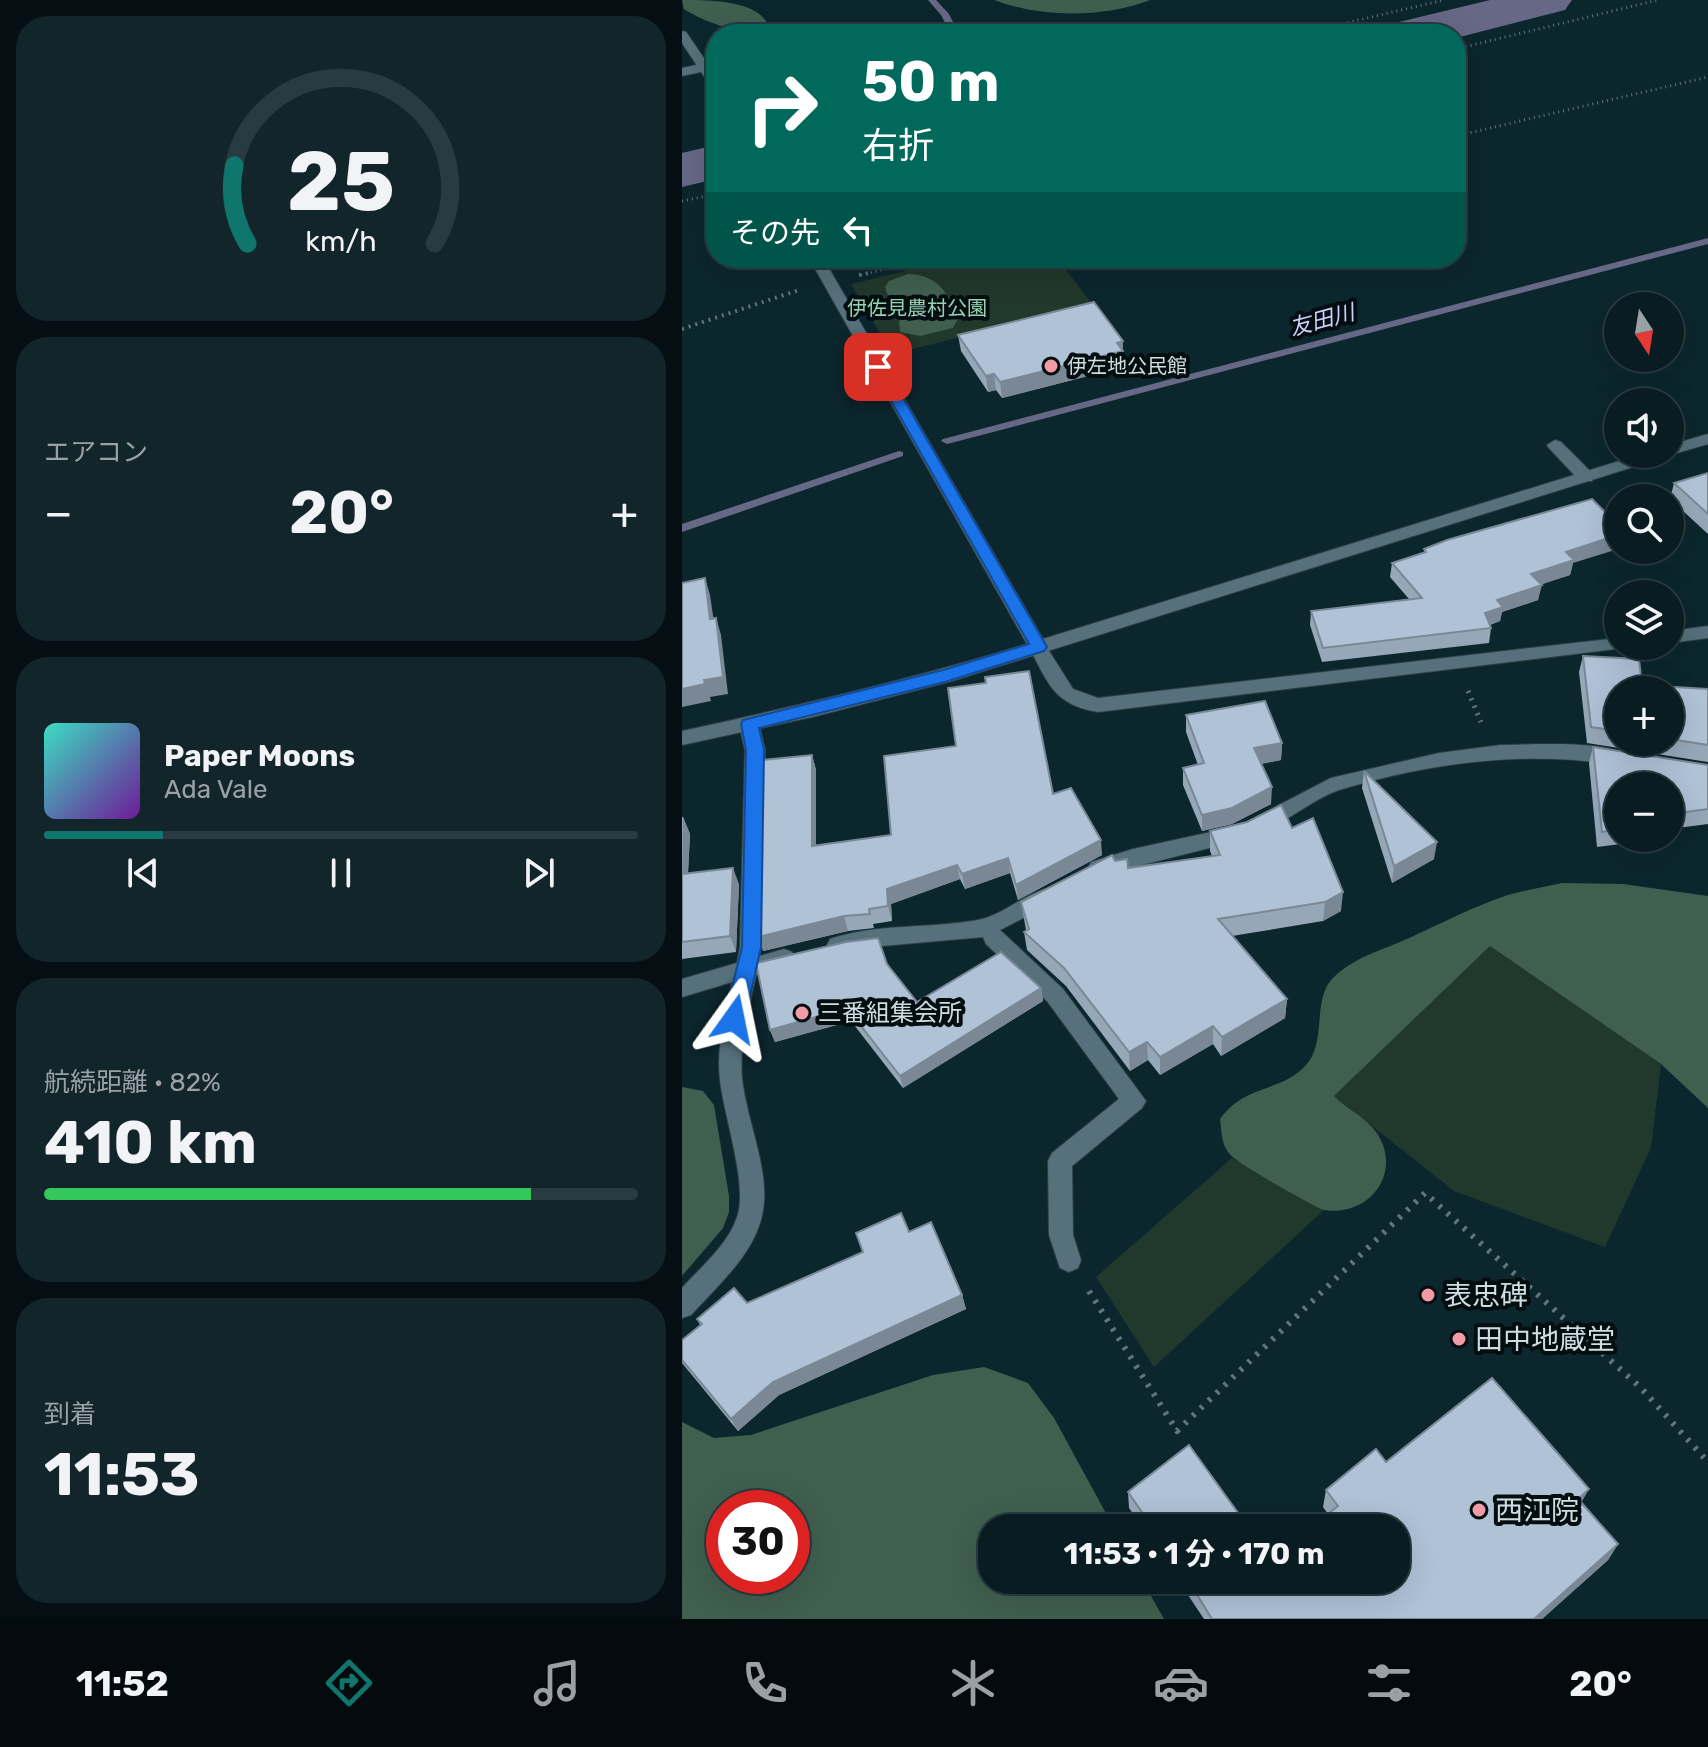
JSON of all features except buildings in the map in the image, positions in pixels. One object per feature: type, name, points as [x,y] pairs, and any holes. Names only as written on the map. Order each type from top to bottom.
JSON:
[{"type":"street","points":[[682,34],[706,67],[682,72]]},
{"type":"street","points":[[822,268],[1065,694],[1079,703],[1098,705],[1604,646]]},
{"type":"street","points":[[1684,446],[1708,439]]},
{"type":"street","points":[[1555,445],[1586,477]]},
{"type":"street","points":[[682,738],[945,676],[1615,468]]},
{"type":"street","points":[[1684,635],[1708,632]]},
{"type":"street","points":[[682,1306],[730,1253],[743,1233],[751,1212],[752,1191],[731,1078],[731,1039],[751,947],[755,750],[749,724]]},
{"type":"street","points":[[1083,875],[1133,857],[1238,834],[1331,785],[1439,760],[1493,753],[1580,752],[1637,761]]},
{"type":"street","points":[[682,988],[746,967],[816,950],[882,937],[988,926],[1011,917],[1059,889]]},
{"type":"street","points":[[988,926],[994,938],[1055,995],[1134,1101],[1060,1161],[1061,1235],[1069,1260]]},
{"type":"path","points":[[1342,24],[1444,0]]},
{"type":"path","points":[[1466,47],[1658,0]]},
{"type":"path","points":[[1466,134],[1708,77]]},
{"type":"path","points":[[682,201],[706,196]]},
{"type":"path","points":[[1457,663],[1493,753]]},
{"type":"path","points":[[1069,1260],[1177,1431],[1425,1193],[1641,1388],[1708,1462]]},
{"type":"green space","points":[[682,0],[731,3],[755,11],[767,24],[717,24],[684,9]]},
{"type":"green space","points":[[994,0],[1150,0],[1112,10],[1072,14],[1032,10]]},
{"type":"green space","name":"伊佐見農村公園","points":[[918,268],[1065,268],[1093,305],[892,354],[851,284]]},
{"type":"green space","points":[[908,274],[934,281],[946,293],[959,317],[953,328],[920,336],[900,332],[899,321],[907,316],[908,308],[889,299],[885,287],[889,281]]},
{"type":"green space","points":[[1562,883],[1623,884],[1708,896],[1708,1108],[1661,1064],[1490,946],[1334,1096],[1372,1127],[1385,1152],[1383,1178],[1369,1198],[1343,1210],[1324,1210],[1240,1163],[1230,1154],[1223,1140],[1220,1119],[1241,1099],[1286,1080],[1306,1065],[1316,1045],[1322,998],[1332,979],[1340,972],[1368,955],[1483,904]]},
{"type":"green space","points":[[1490,946],[1661,1064],[1651,1148],[1605,1247],[1454,1191],[1334,1096]]},
{"type":"green space","points":[[682,1087],[703,1091],[714,1105],[729,1212],[723,1228],[682,1276]]},
{"type":"green space","points":[[1232,1158],[1324,1210],[1154,1367],[1096,1277]]},
{"type":"green space","points":[[984,1367],[1028,1383],[1054,1418],[1106,1514],[978,1514],[978,1594],[1150,1594],[1164,1619],[682,1619],[682,1422],[714,1438],[751,1435],[933,1375]]},
{"type":"waterway","points":[[932,0],[950,24]]},
{"type":"waterway","points":[[1453,24],[1548,0]]},
{"type":"waterway","points":[[682,170],[706,164]]},
{"type":"waterway","name":"友田川","points":[[947,441],[1708,241]]},
{"type":"waterway","name":"友田川","points":[[682,528],[899,454]]},
{"type":"place","name":"伊左地公民館","points":[[1051,366]]},
{"type":"place","name":"三番組集会所","points":[[802,1013]]},
{"type":"place","name":"表忠碑","points":[[1428,1295]]},
{"type":"place","name":"田中地蔵堂","points":[[1459,1339]]},
{"type":"place","name":"西江院","points":[[1479,1510]]},
{"type":"route","points":[[734,1019],[751,947],[755,750],[749,724],[945,676],[1038,647],[878,367]]}]
